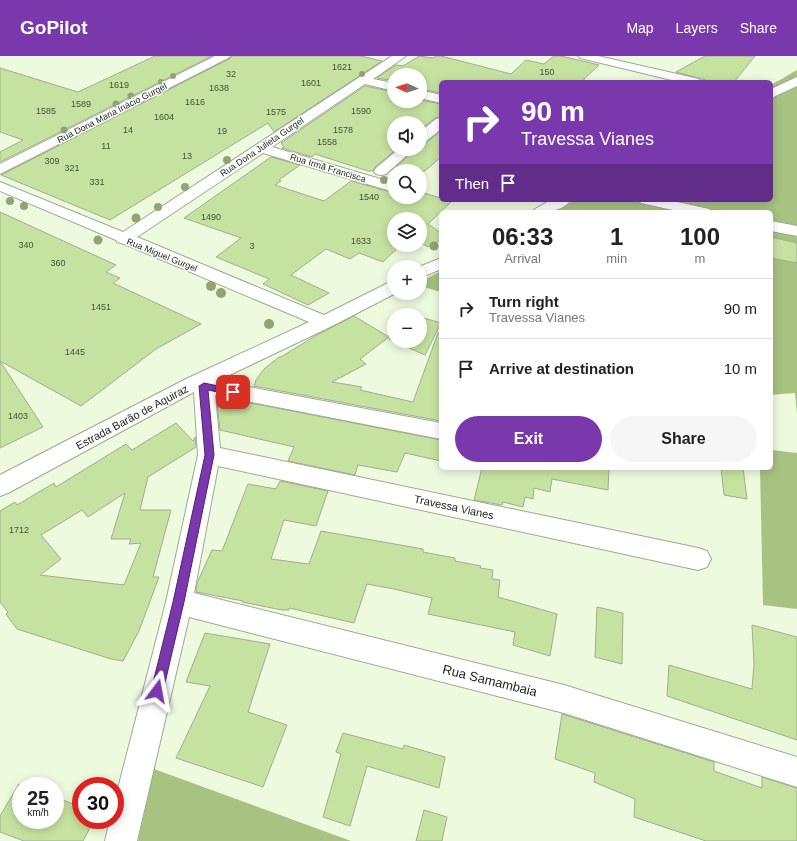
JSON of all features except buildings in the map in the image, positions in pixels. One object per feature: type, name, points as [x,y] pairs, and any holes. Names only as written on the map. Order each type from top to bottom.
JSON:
[{"type":"street","name":"Rua Dona Maria Inácio Gurgel","points":[[0,170],[224,56]]},
{"type":"street","name":"Rua Dona Julieta Gurgel","points":[[123,239],[400,56]]},
{"type":"street","points":[[584,56],[686,80]]},
{"type":"street","points":[[363,80],[387,85]]},
{"type":"street","points":[[773,93],[797,81]]},
{"type":"street","points":[[427,96],[439,99]]},
{"type":"street","points":[[427,133],[439,124]]},
{"type":"street","name":"Rua Irmã Francisca","points":[[262,148],[387,186]]},
{"type":"street","points":[[381,171],[399,156]]},
{"type":"street","name":"Rua Miguel Gurgel","points":[[0,186],[123,239],[325,322]]},
{"type":"street","points":[[544,210],[559,202]]},
{"type":"street","points":[[656,202],[694,210]]},
{"type":"street","points":[[773,226],[797,231]]},
{"type":"street","points":[[427,270],[439,264]]},
{"type":"street","name":"Estrada Barão de Aquiraz","points":[[0,486],[387,291]]},
{"type":"street","points":[[121,841],[178,602],[209,455],[198,385],[439,431]]},
{"type":"street","name":"Travessa Vianes","points":[[209,455],[698,559]]},
{"type":"street","name":"Rua Samambaia","points":[[178,602],[564,699],[797,772]]},
{"type":"green space","points":[[797,70],[797,414],[795,393],[773,395],[773,210],[558,210],[572,202],[773,202],[773,84]]},
{"type":"green space","points":[[439,272],[439,291],[427,288],[427,278]]},
{"type":"green space","points":[[773,450],[797,453],[797,609],[763,605],[760,470],[773,470]]},
{"type":"green space","points":[[154,769],[351,841],[138,841]]},
{"type":"route","points":[[157,691],[178,602],[209,455],[204,386],[233,392]]}]
